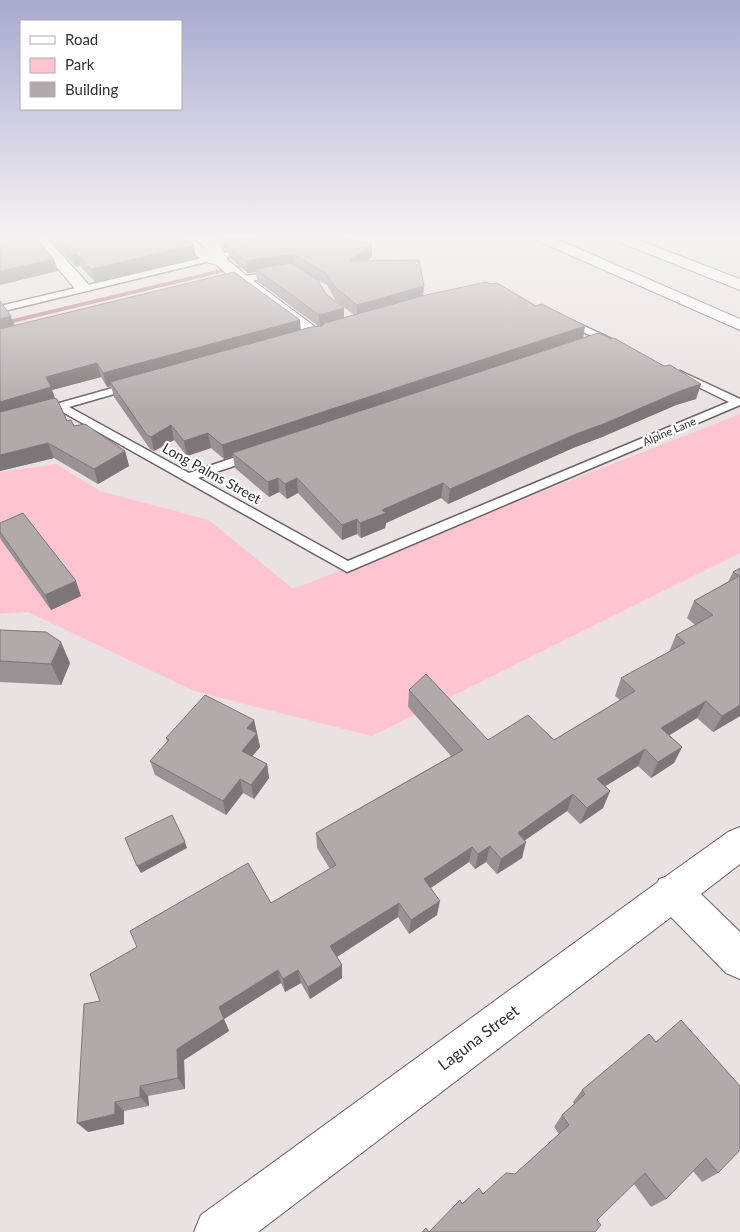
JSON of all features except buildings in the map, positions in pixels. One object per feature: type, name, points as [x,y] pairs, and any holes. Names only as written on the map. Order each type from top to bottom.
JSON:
[{"type":"main road","points":[[264,294],[316,334]]},
{"type":"main road","points":[[672,294],[740,325]]},
{"type":"main road","name":"Laguna Street","points":[[218,1232],[740,843]]},
{"type":"main road","points":[[672,892],[740,959]]},
{"type":"lane","points":[[0,309],[57,294]]},
{"type":"lane","points":[[560,318],[622,347]]},
{"type":"lane","points":[[585,344],[604,338]]},
{"type":"lane","name":"Alpine Lane","points":[[348,567],[738,402],[666,368]]},
{"type":"lane","points":[[34,414],[146,382]]},
{"type":"lane","name":"Long Palms Street","points":[[60,406],[348,567]]},
{"type":"lane","points":[[189,477],[265,452]]},
{"type":"green space","points":[[740,414],[740,553],[372,736],[194,691],[28,612],[0,614],[0,472],[57,464],[100,491],[209,520],[293,589]]},
{"type":"waterway","points":[[0,324],[123,294]]}]
